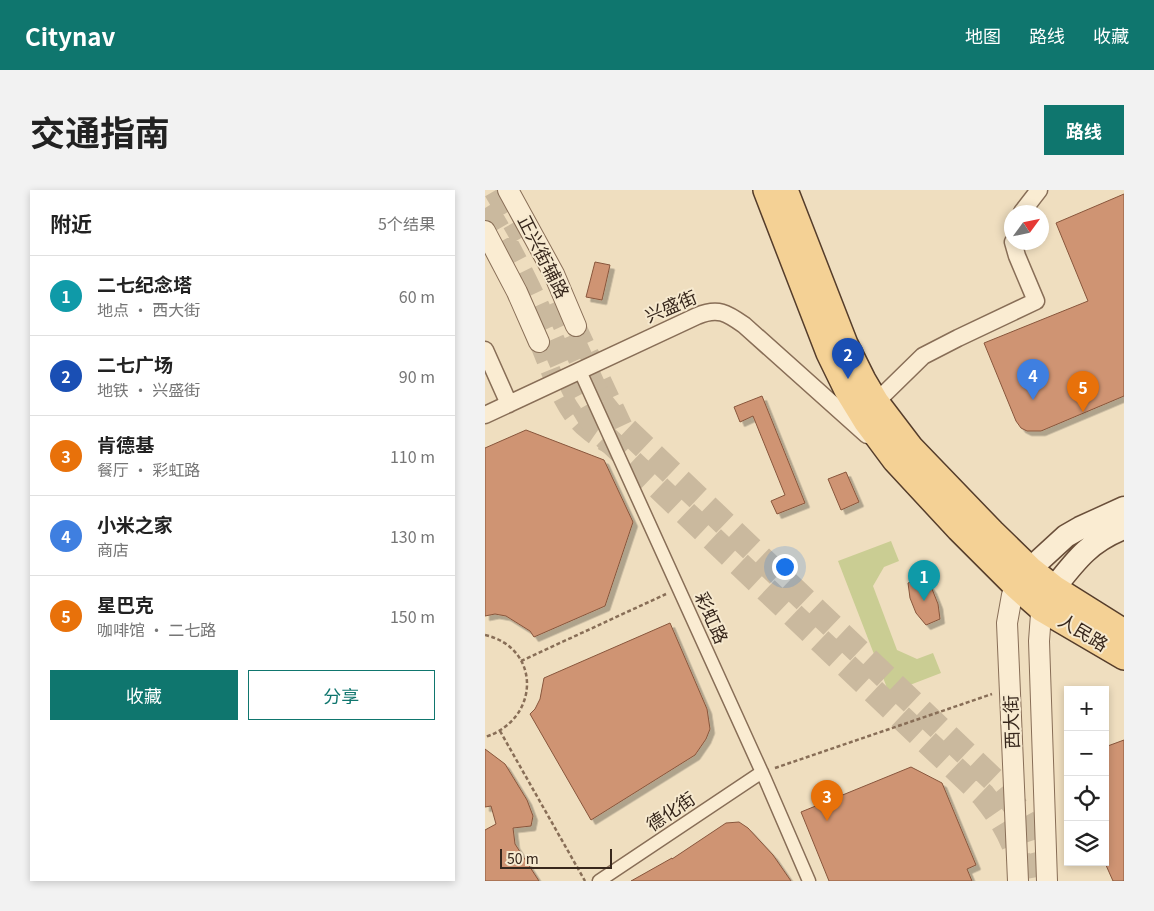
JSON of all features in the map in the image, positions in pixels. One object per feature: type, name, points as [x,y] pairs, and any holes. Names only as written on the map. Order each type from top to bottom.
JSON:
[{"type":"main road","points":[[766,190],[833,361],[861,414],[895,460],[959,529],[1023,578]]},
{"type":"main road","points":[[785,190],[845,344],[876,402],[911,448],[991,532],[1023,578]]},
{"type":"main road","points":[[1023,578],[1066,536],[1124,508]]},
{"type":"main road","points":[[1054,588],[1085,550],[1100,538],[1124,528]]},
{"type":"main road","name":"人民路","points":[[1023,578],[1054,588],[1124,632]]},
{"type":"main road","name":"人民路","points":[[1023,578],[1042,609],[1124,657]]},
{"type":"street","name":"正兴街辅路","points":[[508,190],[554,274],[576,326]]},
{"type":"street","points":[[1027,205],[1039,190]]},
{"type":"street","points":[[485,231],[517,292],[539,342]]},
{"type":"street","points":[[876,402],[923,356],[1037,301],[1015,250]]},
{"type":"street","name":"兴盛街","points":[[485,416],[702,314],[715,311],[724,312],[744,325],[895,460]]},
{"type":"street","points":[[485,350],[509,404]]},
{"type":"street","name":"彩虹路","points":[[580,370],[762,772],[809,881]]},
{"type":"street","name":"西大街","points":[[1018,881],[1007,623],[1011,595],[1023,578]]},
{"type":"street","name":"西大街","points":[[1047,881],[1039,641],[1042,609],[1054,588]]},
{"type":"street","name":"德化街","points":[[599,881],[762,772]]},
{"type":"path","points":[[521,662],[678,588]]},
{"type":"path","points":[[485,635],[507,645],[521,662],[527,682],[524,704],[513,722],[500,731],[485,737]]},
{"type":"path","points":[[762,772],[1010,687]]},
{"type":"path","points":[[500,731],[585,881]]},
{"type":"green space","points":[[891,541],[899,561],[884,567],[873,586],[897,650],[917,659],[933,653],[941,673],[889,693],[838,561]]},
{"type":"building","points":[[1124,194],[1124,396],[1041,431],[1027,431],[1021,428],[1016,421],[984,343],[1088,301],[1056,223]]},
{"type":"building","points":[[595,262],[610,265],[602,300],[586,297]]},
{"type":"building","points":[[762,396],[805,503],[777,514],[771,501],[785,495],[753,416],[740,422],[734,407]]},
{"type":"building","points":[[526,430],[604,460],[633,522],[605,606],[534,637],[530,631],[506,616],[495,614],[485,616],[485,448]]},
{"type":"building","points":[[846,472],[859,502],[841,510],[828,479]]},
{"type":"building","points":[[923,577],[932,589],[938,604],[940,619],[926,625],[916,613],[910,598],[908,583]]},
{"type":"building","points":[[670,623],[707,709],[710,729],[706,739],[695,755],[591,820],[530,714],[540,699],[544,678]]},
{"type":"building","points":[[1124,740],[1124,881],[1113,881],[1106,866],[1109,866],[1109,746]]},
{"type":"building","points":[[485,749],[505,764],[527,800],[533,816],[531,826],[513,828],[515,844],[539,881],[485,881],[485,830],[496,824],[491,806],[485,807]]},
{"type":"building","points":[[911,767],[942,783],[976,865],[967,869],[972,881],[829,881],[801,812]]},
{"type":"building","points":[[739,822],[748,828],[773,855],[791,881],[631,881],[672,859],[726,823]]},
{"type":"tunnel","points":[[496,190],[523,237]]},
{"type":"tunnel","points":[[485,208],[526,283],[576,394],[598,430],[983,795],[1004,824],[1018,857]]},
{"type":"tunnel","points":[[555,302],[600,401],[612,416],[999,785],[1017,808],[1033,841],[1042,881]]},
{"type":"tunnel","points":[[576,326],[623,427]]},
{"type":"tunnel","points":[[539,342],[564,401],[571,411],[590,432],[613,446]]},
{"type":"place","name":"二七广场","points":[[848,379]]},
{"type":"place","name":"小米之家","points":[[1033,400]]},
{"type":"place","name":"星巴克","points":[[1083,412]]},
{"type":"place","name":"二七纪念塔","points":[[924,601]]},
{"type":"place","name":"肯德基","points":[[827,821]]}]
